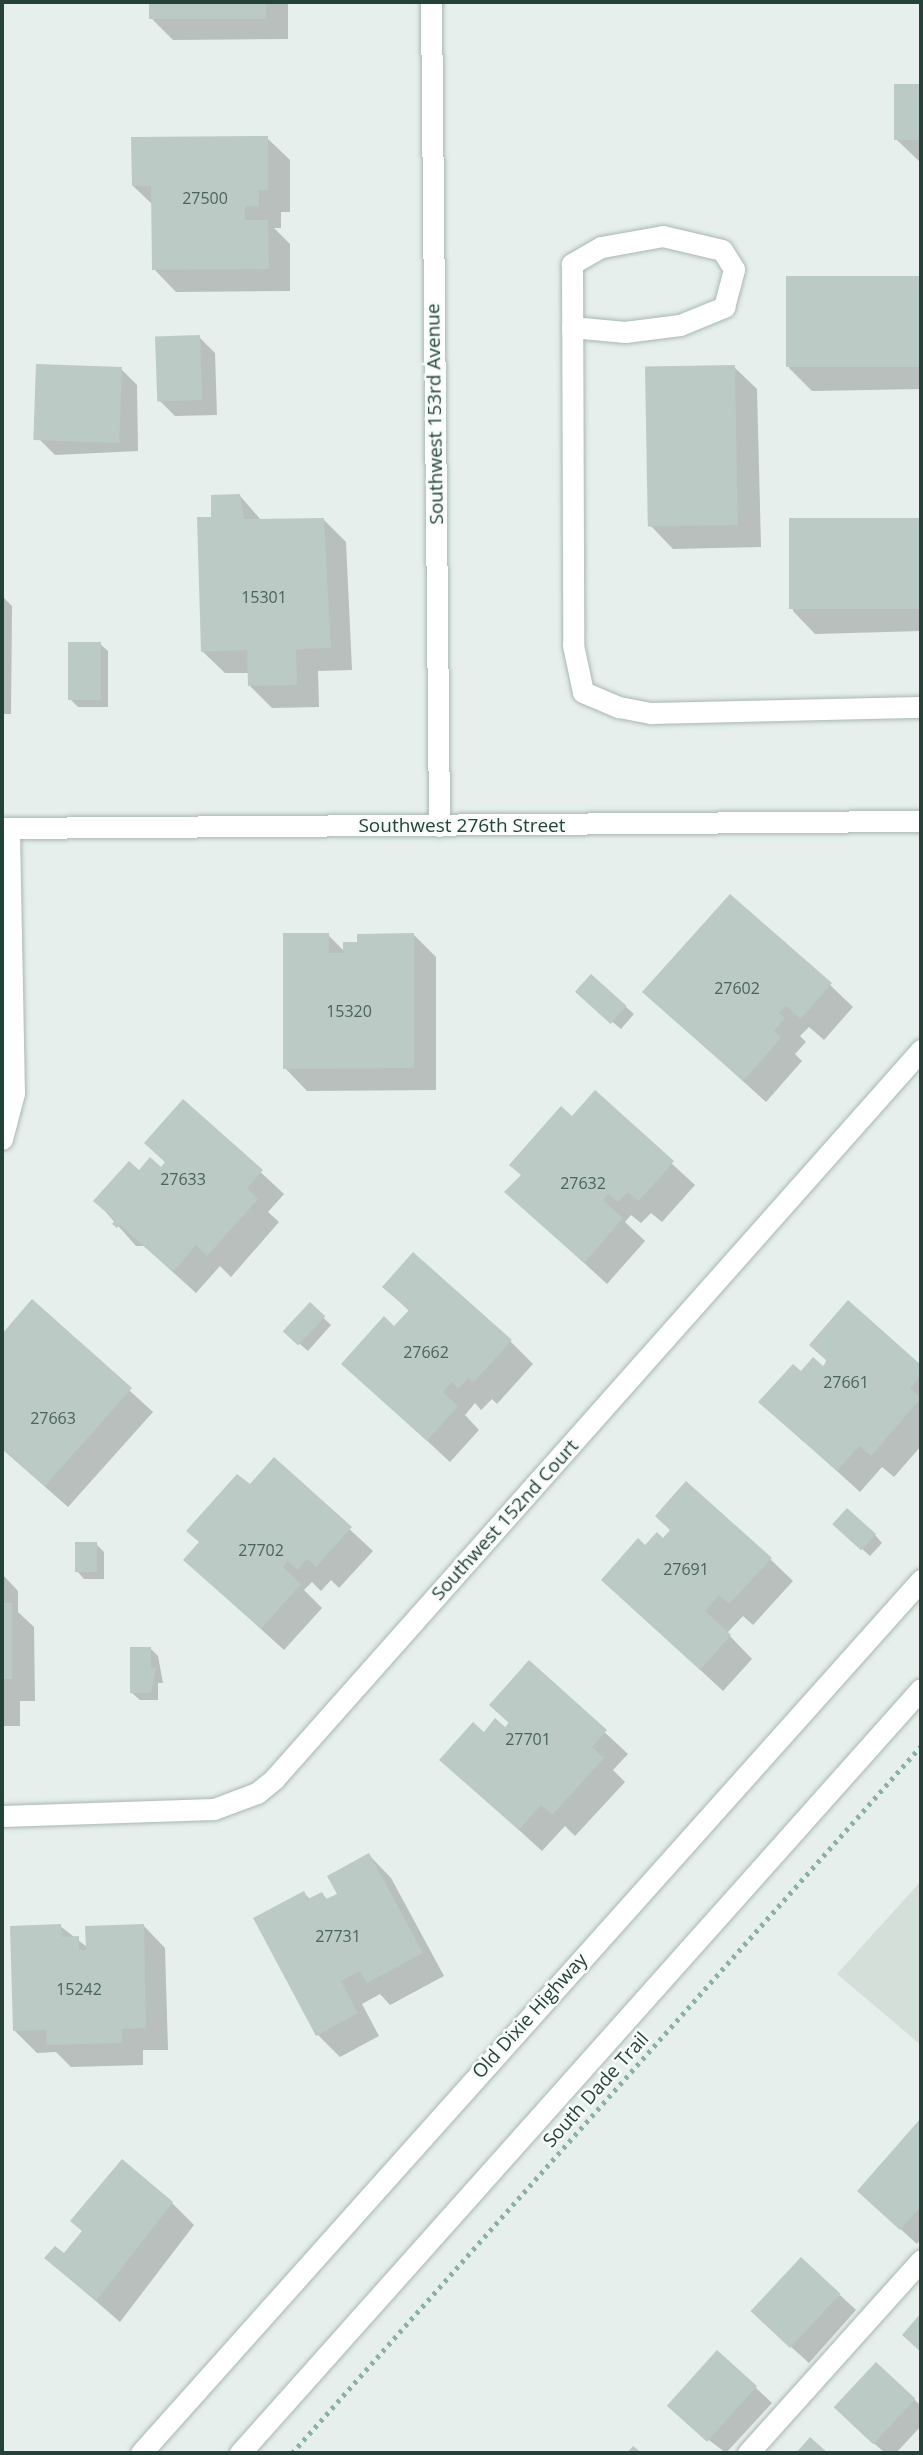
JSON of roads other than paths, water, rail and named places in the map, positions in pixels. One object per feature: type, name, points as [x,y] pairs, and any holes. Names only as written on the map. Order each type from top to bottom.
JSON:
[{"type":"street","name":"Southwest 153rd Avenue","points":[[431,2],[439,826]]},
{"type":"street","points":[[572,327],[625,332],[680,325],[724,307],[734,269],[722,250],[663,236],[601,247],[572,264],[572,327],[573,645],[583,692],[619,707],[650,713],[921,707]]},
{"type":"street","name":"Southwest 276th Street","points":[[6,828],[921,821]]},
{"type":"street","points":[[2,1139],[14,1093],[6,828]]},
{"type":"street","name":"Southwest 152nd Court","points":[[2,1816],[214,1809],[265,1786],[921,1050]]},
{"type":"street","name":"Old Dixie Highway","points":[[141,2453],[921,1580]]},
{"type":"street","points":[[240,2453],[921,1689]]},
{"type":"street","points":[[748,2453],[921,2260]]}]
